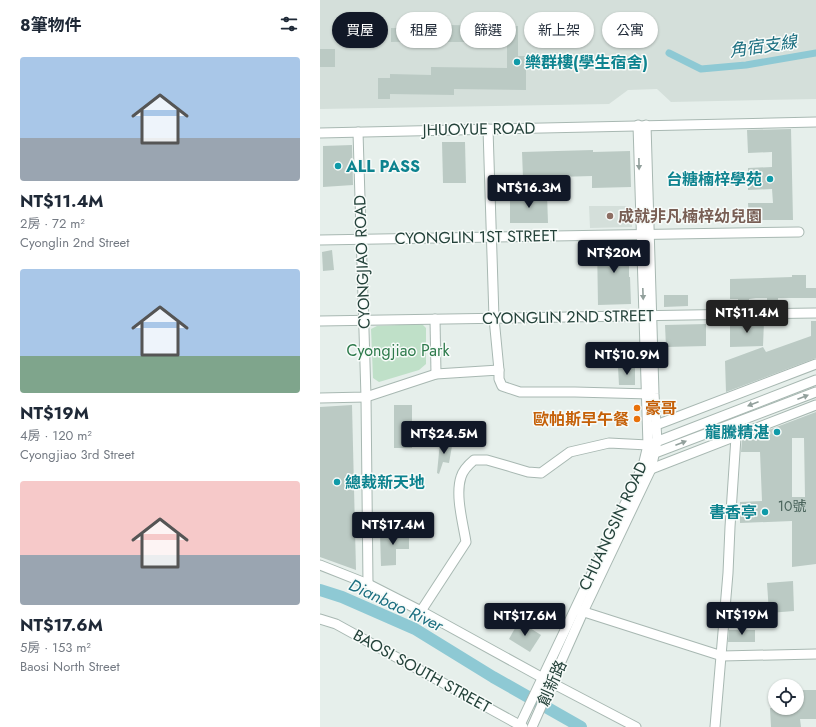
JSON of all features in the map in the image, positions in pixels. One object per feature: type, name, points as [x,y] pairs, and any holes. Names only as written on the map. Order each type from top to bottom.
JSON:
[{"type":"street","name":"JHUOYUE ROAD","points":[[320,133],[816,122]]},
{"type":"street","name":"CHUANGSIN ROAD","points":[[642,125],[649,394],[652,426],[657,440]]},
{"type":"street","points":[[488,129],[494,318],[499,379],[502,386],[520,392],[649,394]]},
{"type":"street","name":"CYONGJIAO ROAD","points":[[358,132],[366,397],[368,584]]},
{"type":"street","name":"CYONGLIN 1ST STREET","points":[[320,240],[799,232]]},
{"type":"street","name":"CYONGLIN 2ND STREET","points":[[320,321],[816,313]]},
{"type":"street","points":[[436,319],[436,374]]},
{"type":"street","points":[[652,426],[816,364]]},
{"type":"street","points":[[320,398],[366,397],[436,374],[498,370]]},
{"type":"street","points":[[421,611],[466,542],[459,497],[459,486],[461,477],[466,467],[474,460],[487,460],[528,472],[541,473],[570,452],[609,443],[648,445],[657,440],[816,380]]},
{"type":"street","points":[[655,453],[816,392]]},
{"type":"street","points":[[647,468],[736,437],[816,405]]},
{"type":"street","name":"CHUANGSIN ROAD","points":[[541,681],[579,610],[647,468],[648,445],[652,426]]},
{"type":"street","points":[[715,727],[722,656],[736,437]]},
{"type":"street","points":[[647,468],[655,453],[657,440]]},
{"type":"street","points":[[648,445],[655,453]]},
{"type":"street","points":[[320,565],[368,584],[421,611],[541,681],[636,727]]},
{"type":"street","points":[[579,610],[722,656],[816,654]]},
{"type":"street","name":"創新路","points":[[533,726],[551,686],[579,610]]},
{"type":"street","name":"BAOSI SOUTH STREET","points":[[320,618],[342,628],[521,725]]},
{"type":"street","name":"創新路","points":[[521,725],[541,681]]},
{"type":"shaded area","points":[[320,0],[816,0],[816,99],[671,102],[657,89],[628,90],[609,104],[320,109]]},
{"type":"shaded area","name":"成就非凡楠梓幼兒園","points":[[589,206],[631,206],[632,227],[590,228]]},
{"type":"green space","name":"Cyongjiao Park","points":[[422,324],[426,328],[426,364],[419,370],[379,382],[373,378],[371,329],[377,326]]},
{"type":"building","name":"樂群樓(學生宿舍)","points":[[452,25],[460,25],[460,42],[452,42]]},
{"type":"building","name":"樂群樓(學生宿舍)","points":[[516,26],[518,26],[518,56],[526,56],[526,90],[454,89],[454,95],[390,94],[390,99],[378,99],[378,78],[390,78],[390,74],[431,75],[431,67],[507,68],[507,48],[516,48]]},
{"type":"building","name":"樂群樓(學生宿舍)","points":[[391,28],[396,28],[396,42],[391,42]]},
{"type":"building","points":[[320,49],[335,49],[335,67],[320,67]]},
{"type":"building","name":"台糖楠梓學苑","points":[[791,129],[793,220],[749,220],[748,203],[773,203],[772,189],[748,190],[748,168],[772,167],[772,152],[748,153],[747,130]]},
{"type":"building","points":[[442,142],[465,142],[466,183],[443,183]]},
{"type":"building","name":"ALL PASS","points":[[352,145],[353,185],[323,187],[323,146]]},
{"type":"building","points":[[593,150],[593,152],[630,151],[631,187],[592,188],[592,176],[523,178],[522,152]]},
{"type":"building","points":[[547,194],[548,223],[510,223],[510,195]]},
{"type":"building","points":[[597,243],[629,243],[631,304],[598,305]]},
{"type":"building","points":[[332,250],[334,270],[323,271],[322,252]]},
{"type":"building","points":[[792,275],[806,275],[806,288],[816,288],[816,298],[778,298],[778,300],[767,301],[767,298],[749,299],[749,301],[730,299],[730,279],[792,277]]},
{"type":"building","points":[[664,295],[688,295],[688,306],[664,307]]},
{"type":"building","points":[[730,321],[764,321],[763,346],[730,347]]},
{"type":"building","points":[[811,321],[816,321],[816,358],[726,392],[725,361],[763,347],[766,352],[811,336]]},
{"type":"building","points":[[706,324],[706,346],[666,347],[665,325]]},
{"type":"building","points":[[618,367],[635,367],[635,385],[619,385]]},
{"type":"building","name":"總裁新天地","points":[[352,405],[356,570],[320,557],[320,407]]},
{"type":"building","points":[[394,405],[412,405],[412,448],[394,448]]},
{"type":"building","points":[[816,412],[816,564],[792,567],[792,521],[740,523],[740,502],[762,501],[760,452],[741,452],[742,440]],"holes":[[[792,438],[804,438],[805,497],[792,497]]]},
{"type":"building","points":[[440,442],[448,443],[447,446],[452,446],[449,463],[443,462],[439,474],[437,473]]},
{"type":"building","points":[[409,532],[409,549],[396,549],[396,565],[381,566],[380,533]]},
{"type":"building","points":[[793,581],[794,611],[769,613],[767,583]]},
{"type":"building","points":[[519,621],[541,635],[530,652],[509,639]]},
{"type":"building","points":[[729,630],[755,630],[755,642],[728,642]]},
{"type":"building","points":[[804,690],[816,690],[816,719],[800,719],[801,727],[771,727],[770,715],[804,715]]},
{"type":"waterway","name":"角宿支線","points":[[669,53],[701,69],[746,65],[816,53]]},
{"type":"waterway","name":"Dianbao River","points":[[320,590],[342,597],[415,629],[493,677],[581,727]]},
{"type":"place","name":"樂群樓(學生宿舍)","points":[[517,62]]},
{"type":"place","name":"ALL PASS","points":[[338,166]]},
{"type":"place","name":"台糖楠梓學苑","points":[[770,179]]},
{"type":"place","name":"成就非凡楠梓幼兒園","points":[[610,216]]},
{"type":"place","name":"豪哥","points":[[637,408]]},
{"type":"place","name":"歐帕斯早午餐","points":[[637,419]]},
{"type":"place","name":"龍騰精湛","points":[[777,432]]},
{"type":"place","name":"總裁新天地","points":[[337,482]]},
{"type":"place","name":"書香亭","points":[[765,512]]}]
